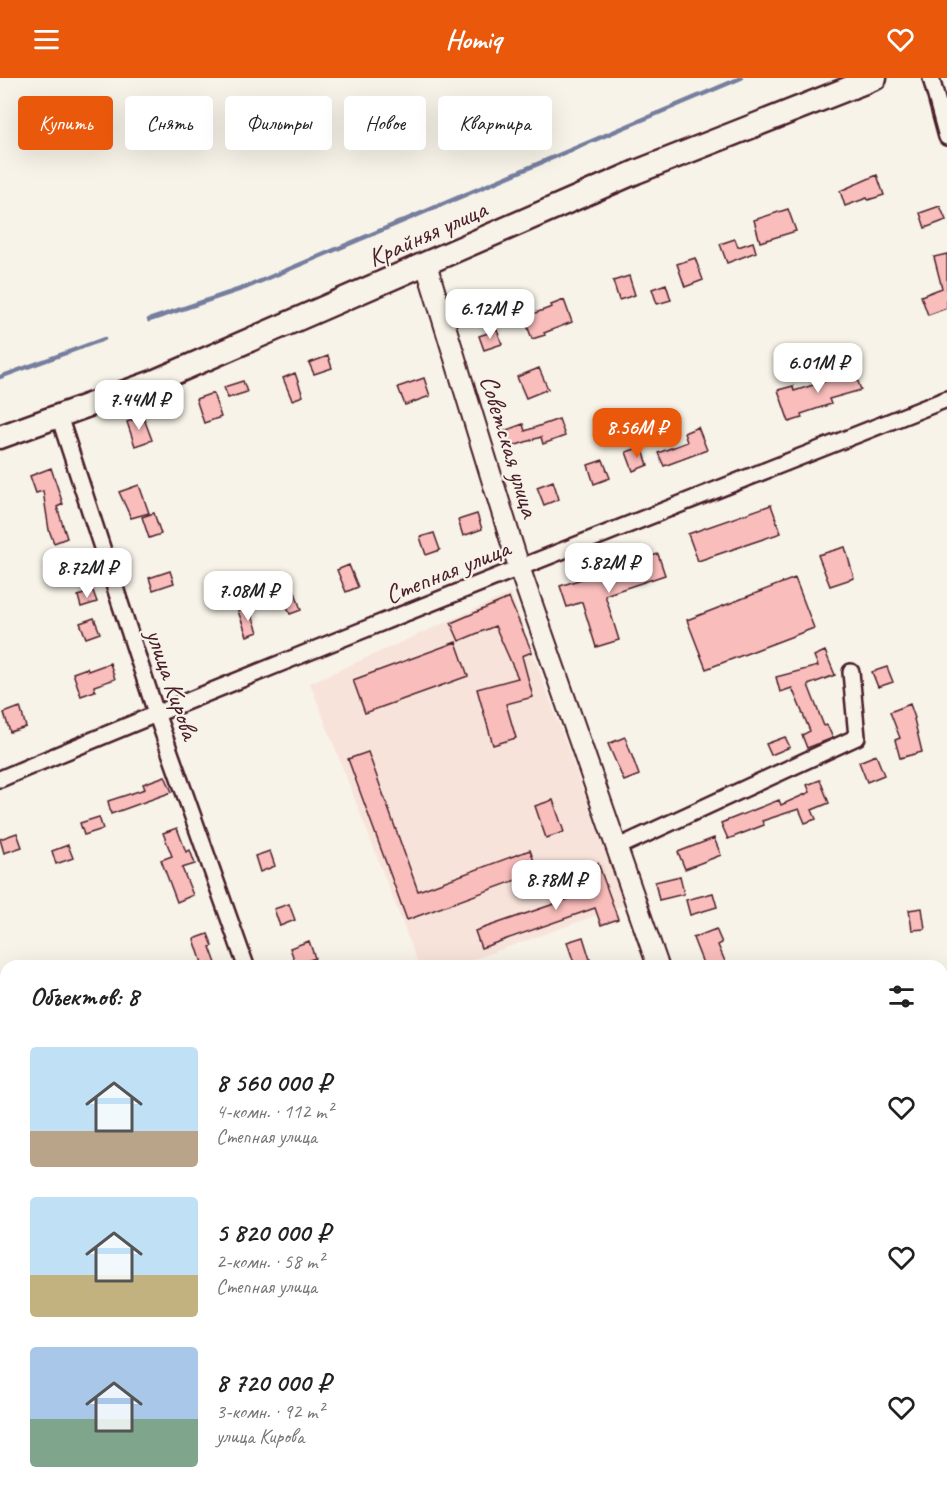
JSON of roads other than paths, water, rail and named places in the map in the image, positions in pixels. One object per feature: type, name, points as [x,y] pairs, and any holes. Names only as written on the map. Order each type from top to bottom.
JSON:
[{"type":"main road","name":"Крайняя улица","points":[[0,437],[153,382],[636,172],[875,78]]},
{"type":"street","points":[[931,78],[947,137]]},
{"type":"street","name":"Советская улица","points":[[426,264],[519,567],[656,960]]},
{"type":"street","name":"Степная улица","points":[[0,779],[156,713],[519,567],[947,399]]},
{"type":"street","name":"улица Кирова","points":[[59,416],[156,713],[244,960]]},
{"type":"street","points":[[616,848],[857,737],[851,672]]},
{"type":"waterway","points":[[149,320],[247,287],[741,78]]},
{"type":"waterway","points":[[0,377],[104,339]]}]
